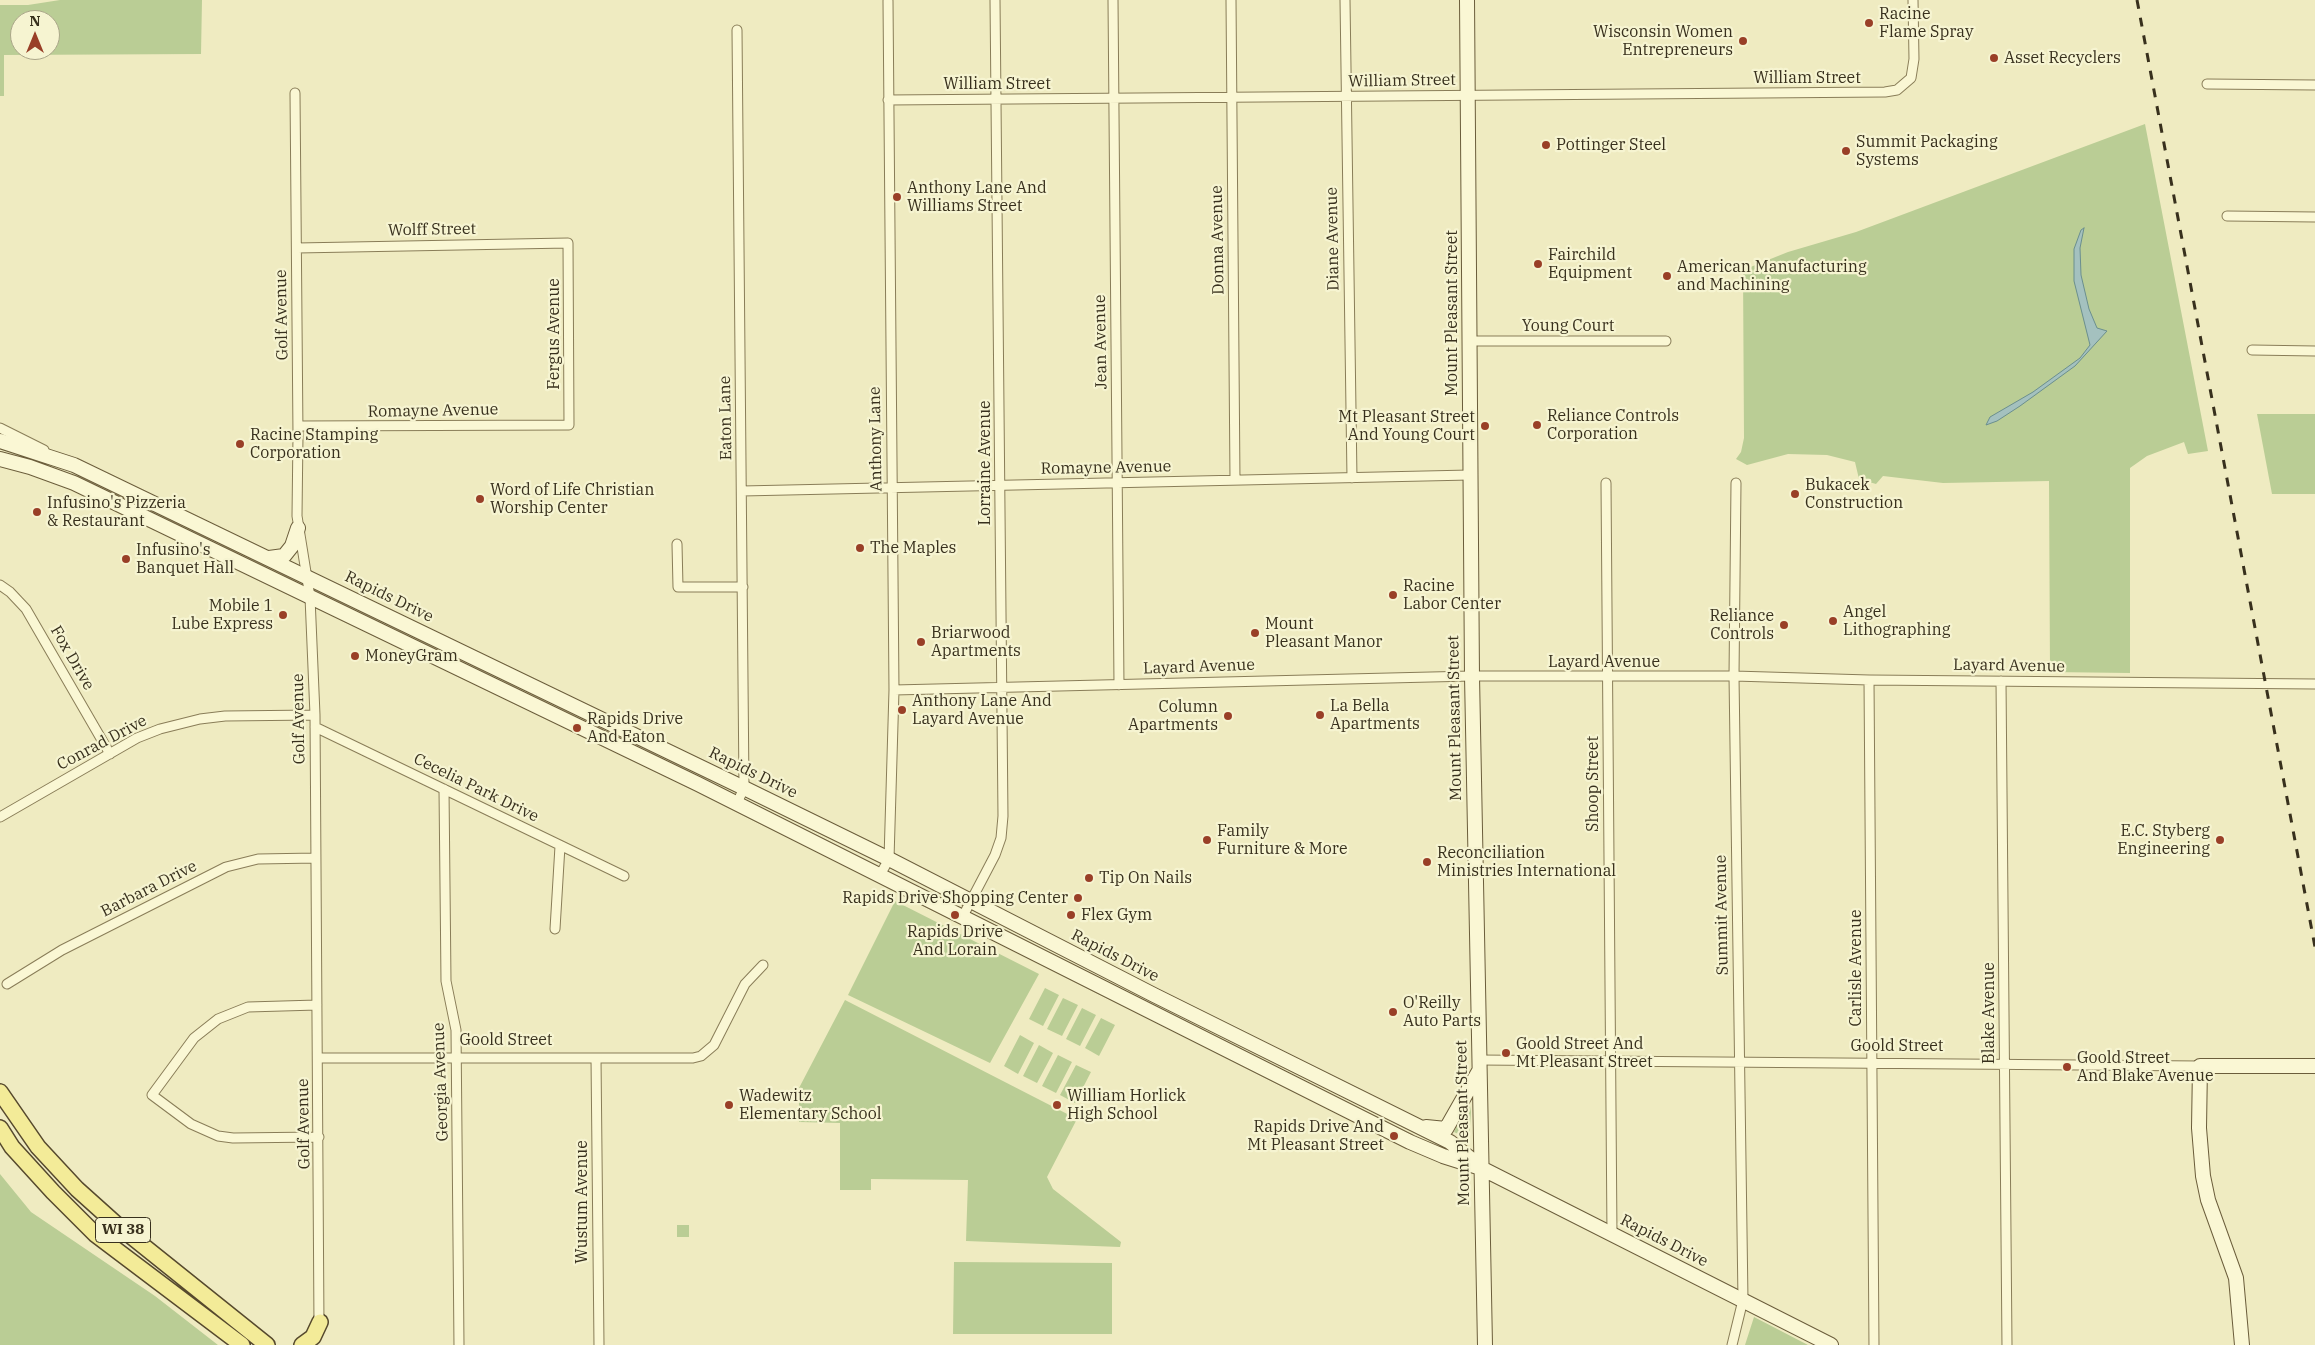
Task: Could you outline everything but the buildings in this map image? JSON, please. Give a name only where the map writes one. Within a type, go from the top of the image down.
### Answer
[{"type":"main road","name":"WI 38","points":[[0,1092],[38,1147],[77,1189],[116,1224],[267,1345]]},
{"type":"main road","name":"WI 38","points":[[0,1128],[12,1147],[47,1186],[95,1234],[242,1345]]},
{"type":"main road","points":[[302,1345],[313,1337],[320,1322]]},
{"type":"street","name":"Lorraine Avenue","points":[[963,916],[996,854],[1002,829],[995,0]]},
{"type":"street","name":"Jean Avenue","points":[[1113,0],[1119,685]]},
{"type":"street","name":"Donna Avenue","points":[[1231,0],[1235,480]]},
{"type":"street","name":"Diane Avenue","points":[[1344,0],[1352,478]]},
{"type":"street","name":"Mount Pleasant Street","points":[[1467,0],[1472,676],[1485,1345]]},
{"type":"street","name":"William Street","points":[[888,100],[1885,92],[1897,90],[1911,78],[1914,59],[1913,0]]},
{"type":"street","name":"Anthony Lane","points":[[880,875],[889,859],[894,690],[888,1]]},
{"type":"street","name":"Eaton Lane","points":[[737,30],[744,788],[737,804]]},
{"type":"street","points":[[2207,84],[2315,85]]},
{"type":"street","name":"Golf Avenue","points":[[295,93],[298,528],[310,597],[315,714],[320,1322],[314,1345]]},
{"type":"street","points":[[2227,216],[2315,217]]},
{"type":"street","name":"Wolff Street","points":[[296,248],[568,242]]},
{"type":"street","name":"Fergus Avenue","points":[[568,242],[569,425]]},
{"type":"street","name":"Young Court","points":[[1470,342],[1666,341]]},
{"type":"street","points":[[2252,350],[2315,351]]},
{"type":"street","name":"Romayne Avenue","points":[[298,426],[569,425]]},
{"type":"street","name":"Rapids Drive","points":[[0,428],[889,859],[1084,960],[1450,1142],[1481,1168]]},
{"type":"street","points":[[0,441],[74,465]]},
{"type":"street","name":"Rapids Drive","points":[[0,459],[66,480],[108,499],[616,744],[963,916],[1410,1142],[1443,1156],[1481,1168],[1831,1345]]},
{"type":"street","name":"Romayne Avenue","points":[[742,492],[1470,475]]},
{"type":"street","name":"Shoop Street","points":[[1606,483],[1612,1234]]},
{"type":"street","name":"Summit Avenue","points":[[1732,1345],[1743,1300],[1734,676],[1736,483]]},
{"type":"street","points":[[108,499],[114,484]]},
{"type":"street","points":[[190,538],[196,523]]},
{"type":"street","points":[[269,558],[284,556],[292,546],[298,528]]},
{"type":"street","points":[[677,544],[678,587],[743,587]]},
{"type":"street","name":"Fox Drive","points":[[0,585],[10,592],[26,609],[110,754]]},
{"type":"street","points":[[373,627],[380,612]]},
{"type":"street","points":[[404,642],[412,627]]},
{"type":"street","points":[[461,670],[468,655]]},
{"type":"street","name":"Layard Avenue","points":[[894,690],[1472,676],[1607,678],[1734,676],[1869,680],[2315,684]]},
{"type":"street","name":"Carlisle Avenue","points":[[1869,680],[1874,1345]]},
{"type":"street","name":"Blake Avenue","points":[[2001,681],[2007,1345]]},
{"type":"street","points":[[535,706],[542,690]]},
{"type":"street","name":"Conrad Drive","points":[[0,817],[110,754],[160,729],[200,718],[315,714]]},
{"type":"street","name":"Cecelia Park Drive","points":[[315,727],[624,876]]},
{"type":"street","points":[[616,744],[622,730]]},
{"type":"street","name":"Georgia Avenue","points":[[444,789],[446,981],[456,1030],[457,1058],[460,1345]]},
{"type":"street","points":[[555,928],[560,846]]},
{"type":"street","name":"Barbara Drive","points":[[7,984],[62,950],[226,867],[258,859],[316,858]]},
{"type":"street","name":"Goold Street","points":[[318,1058],[694,1058],[701,1056],[714,1045],[745,984],[764,965]]},
{"type":"street","points":[[317,1005],[265,1005],[233,1011],[205,1028],[178,1059],[152,1095],[195,1126],[218,1136],[233,1138],[319,1137]]},
{"type":"street","name":"Wustum Avenue","points":[[596,1058],[599,1345]]},
{"type":"street","name":"Goold Street","points":[[1479,1065],[1611,1061],[2315,1066]]},
{"type":"street","points":[[1418,1126],[1446,1129],[1479,1065]]},
{"type":"street","points":[[2200,1066],[2199,1128],[2203,1176],[2213,1215],[2236,1278],[2242,1345]]},
{"type":"green space","points":[[60,0],[202,0],[201,54],[60,55],[60,10],[10,10],[10,55],[4,55],[4,96],[0,96],[0,5],[28,5]]},
{"type":"green space","points":[[2145,124],[2208,451],[2188,454],[2184,442],[2147,456],[2130,468],[2130,673],[2050,672],[2049,481],[1943,483],[1883,476],[1876,484],[1859,479],[1855,462],[1827,455],[1788,454],[1747,465],[1736,459],[1741,452],[1744,438],[1743,270],[1788,252],[1856,232]]},
{"type":"green space","points":[[2257,414],[2315,414],[2315,494],[2272,494]]},
{"type":"green space","points":[[895,901],[1039,974],[990,1063],[848,995]]},
{"type":"green space","points":[[1045,988],[1059,995],[1043,1026],[1029,1019]]},
{"type":"green space","points":[[1063,998],[1078,1005],[1062,1036],[1047,1029]]},
{"type":"green space","points":[[845,1000],[1077,1119],[1047,1177],[1053,1189],[1121,1242],[1120,1247],[966,1241],[968,1180],[871,1179],[871,1190],[840,1190],[840,1123],[799,1122],[799,1088]]},
{"type":"green space","points":[[1082,1008],[1096,1015],[1080,1046],[1066,1039]]},
{"type":"green space","points":[[1101,1018],[1115,1025],[1099,1056],[1085,1048]]},
{"type":"green space","points":[[1020,1035],[1034,1043],[1018,1074],[1004,1066]]},
{"type":"green space","points":[[1039,1045],[1053,1053],[1037,1083],[1023,1076]]},
{"type":"green space","points":[[1058,1055],[1072,1062],[1056,1093],[1042,1086]]},
{"type":"green space","points":[[1076,1065],[1091,1072],[1075,1103],[1060,1095]]},
{"type":"green space","points":[[1467,1105],[1470,1106],[1471,1112],[1469,1139],[1454,1132]]},
{"type":"green space","points":[[0,1174],[31,1212],[155,1296],[218,1345],[0,1345]]},
{"type":"green space","points":[[677,1225],[689,1225],[689,1237],[677,1237]]},
{"type":"green space","points":[[954,1262],[1112,1263],[1112,1334],[953,1334]]},
{"type":"green space","points":[[1754,1317],[1808,1345],[1745,1345]]},
{"type":"water","points":[[2084,228],[2080,248],[2081,275],[2089,309],[2097,328],[2107,331],[2075,366],[2020,406],[1997,421],[1986,425],[1990,417],[2033,392],[2080,358],[2090,345],[2074,281],[2074,249],[2081,230]]},
{"type":"railway","points":[[2137,0],[2315,947]]},
{"type":"place","name":"Racine Flame Spray","points":[[1869,23]]},
{"type":"place","name":"Wisconsin Women Entrepreneurs","points":[[1743,41]]},
{"type":"place","name":"Asset Recyclers","points":[[1994,58]]},
{"type":"place","name":"Pottinger Steel","points":[[1546,145]]},
{"type":"place","name":"Summit Packaging Systems","points":[[1846,151]]},
{"type":"place","name":"Anthony Lane And Williams Street","points":[[897,197]]},
{"type":"place","name":"Fairchild Equipment","points":[[1538,264]]},
{"type":"place","name":"American Manufacturing and Machining","points":[[1667,276]]},
{"type":"place","name":"Reliance Controls Corporation","points":[[1537,425]]},
{"type":"place","name":"Mt Pleasant Street And Young Court","points":[[1485,426]]},
{"type":"place","name":"Racine Stamping Corporation","points":[[240,444]]},
{"type":"place","name":"Bukacek Construction","points":[[1795,494]]},
{"type":"place","name":"Word of Life Christian Worship Center","points":[[480,499]]},
{"type":"place","name":"Infusino's Pizzeria & Restaurant","points":[[37,512]]},
{"type":"place","name":"The Maples","points":[[860,548]]},
{"type":"place","name":"Infusino's Banquet Hall","points":[[126,559]]},
{"type":"place","name":"Racine Labor Center","points":[[1393,595]]},
{"type":"place","name":"Mobile 1 Lube Express","points":[[283,615]]},
{"type":"place","name":"Angel Lithographing","points":[[1833,621]]},
{"type":"place","name":"Reliance Controls","points":[[1784,625]]},
{"type":"place","name":"Mount Pleasant Manor","points":[[1255,633]]},
{"type":"place","name":"Briarwood Apartments","points":[[921,642]]},
{"type":"place","name":"MoneyGram","points":[[355,656]]},
{"type":"place","name":"Anthony Lane And Layard Avenue","points":[[902,710]]},
{"type":"place","name":"La Bella Apartments","points":[[1320,715]]},
{"type":"place","name":"Column Apartments","points":[[1228,716]]},
{"type":"place","name":"Rapids Drive And Eaton","points":[[577,728]]},
{"type":"place","name":"Family Furniture & More","points":[[1207,840]]},
{"type":"place","name":"E.C. Styberg Engineering","points":[[2220,840]]},
{"type":"place","name":"Reconciliation Ministries International","points":[[1427,862]]},
{"type":"place","name":"Tip On Nails","points":[[1089,878]]},
{"type":"place","name":"Rapids Drive Shopping Center","points":[[1078,898]]},
{"type":"place","name":"Rapids Drive And Lorain","points":[[955,915]]},
{"type":"place","name":"Flex Gym","points":[[1071,915]]},
{"type":"place","name":"O'Reilly Auto Parts","points":[[1393,1012]]},
{"type":"place","name":"Goold Street And Mt Pleasant Street","points":[[1506,1053]]},
{"type":"place","name":"Goold Street And Blake Avenue","points":[[2067,1067]]},
{"type":"place","name":"Wadewitz Elementary School","points":[[729,1105]]},
{"type":"place","name":"William Horlick High School","points":[[1057,1105]]},
{"type":"place","name":"Rapids Drive And Mt Pleasant Street","points":[[1394,1136]]}]
